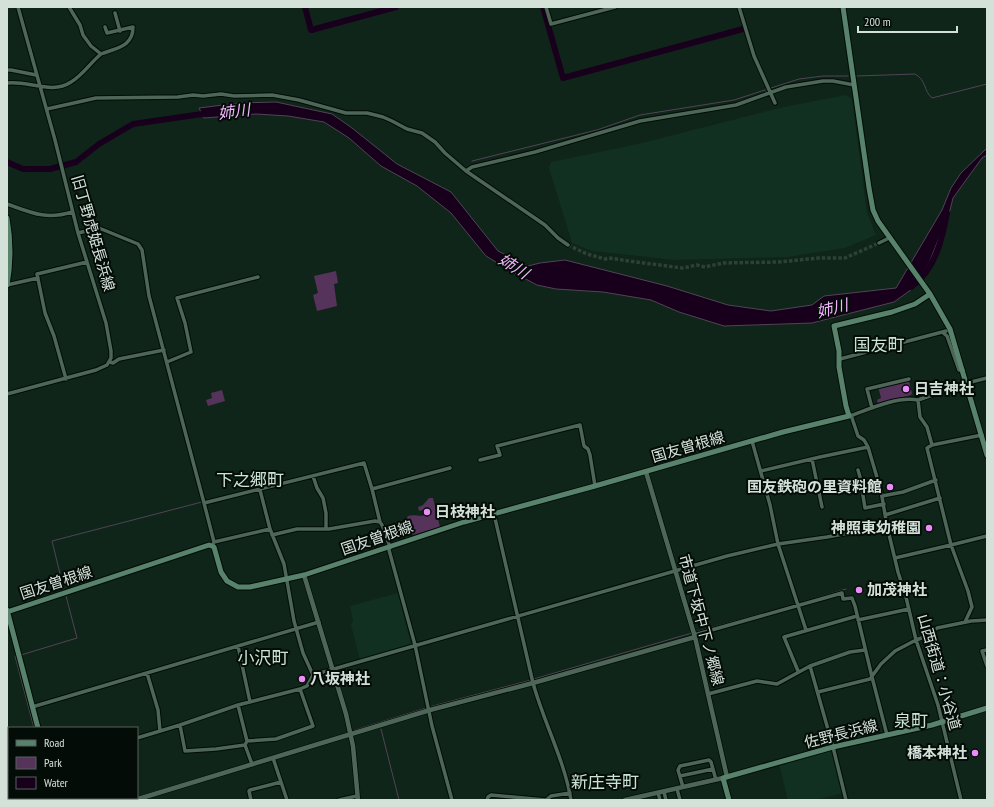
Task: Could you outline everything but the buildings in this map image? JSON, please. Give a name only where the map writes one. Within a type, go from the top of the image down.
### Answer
[{"type":"main road","points":[[843,7],[871,201],[878,221],[928,291],[950,328],[987,455]]},
{"type":"main road","points":[[7,218],[11,251],[10,270],[7,285]]},
{"type":"main road","points":[[850,416],[846,406],[834,326],[892,312],[915,304],[928,291]]},
{"type":"main road","name":"国友曽根線","points":[[7,611],[213,544],[221,572],[228,581],[238,587],[250,587],[287,579],[304,575],[458,524],[752,441],[850,416]]},
{"type":"main road","points":[[7,611],[38,727]]},
{"type":"main road","name":"佐野長浜線","points":[[725,778],[833,747],[942,722],[987,708]]},
{"type":"main road","points":[[725,778],[729,800]]},
{"type":"street","name":"旧丁野虎姫長浜線","points":[[18,7],[36,75],[47,109],[72,212],[92,283],[98,296],[106,323],[111,352],[110,362]]},
{"type":"street","points":[[69,7],[80,25],[83,35],[91,46],[101,54]]},
{"type":"street","points":[[546,7],[551,24],[615,7]]},
{"type":"street","points":[[739,7],[754,56],[774,103]]},
{"type":"street","points":[[115,13],[120,31]]},
{"type":"street","points":[[7,83],[55,87],[71,82],[87,69],[101,54],[128,43],[131,38],[133,27],[107,33],[105,27]]},
{"type":"street","points":[[7,70],[36,75]]},
{"type":"street","points":[[466,170],[535,152],[640,121],[736,105],[786,88],[823,81],[833,81],[854,85]]},
{"type":"street","points":[[47,109],[96,98],[178,97],[221,94],[234,96],[272,95],[299,100],[346,113],[367,113],[392,120],[407,129],[422,133],[435,142],[445,153],[466,170],[545,226],[568,245]]},
{"type":"street","points":[[7,204],[48,216],[60,216],[72,212]]},
{"type":"street","points":[[78,233],[99,228],[138,244],[142,250],[149,296],[168,362],[213,544],[270,529]]},
{"type":"street","points":[[880,243],[890,239]]},
{"type":"street","points":[[66,379],[54,336],[44,313],[37,274],[87,262]]},
{"type":"street","points":[[168,362],[191,352],[185,323],[177,298],[258,277]]},
{"type":"street","points":[[7,285],[38,278]]},
{"type":"street","points":[[840,359],[946,330]]},
{"type":"street","points":[[942,332],[947,336],[959,370],[963,370]]},
{"type":"street","points":[[7,394],[96,370],[119,359],[164,350]]},
{"type":"street","points":[[850,416],[885,404],[911,398],[918,400],[966,383],[987,378]]},
{"type":"street","points":[[872,408],[866,389],[909,379]]},
{"type":"street","points":[[918,400],[920,417],[927,427],[932,445]]},
{"type":"street","name":"山西街道：小谷道","points":[[850,416],[858,436],[864,440],[868,448],[882,496],[887,526],[916,640],[942,722],[961,800]]},
{"type":"street","points":[[480,460],[500,455],[498,446],[580,425],[584,446],[588,449],[590,455],[595,486]]},
{"type":"street","points":[[965,622],[972,607],[952,545],[927,448],[932,445],[982,436]]},
{"type":"street","points":[[752,441],[770,505],[778,544],[806,630]]},
{"type":"street","points":[[761,472],[812,459],[868,448]]},
{"type":"street","points":[[812,459],[822,507]]},
{"type":"street","points":[[204,503],[364,463],[380,522],[390,547],[389,550],[415,645],[430,710],[432,726],[452,800]]},
{"type":"street","points":[[372,489],[450,468]]},
{"type":"street","points":[[858,470],[865,508],[884,504]]},
{"type":"street","name":"市道下坂中下ノ郷線","points":[[646,472],[694,634],[725,778]]},
{"type":"street","points":[[313,476],[317,488],[323,498],[326,513],[326,529]]},
{"type":"street","points":[[882,496],[903,492],[936,480]]},
{"type":"street","points":[[260,490],[270,529],[284,564],[294,621],[303,653],[313,675]]},
{"type":"street","points":[[885,515],[940,498]]},
{"type":"street","points":[[494,514],[533,681],[538,699],[561,760],[571,800]]},
{"type":"street","points":[[272,535],[297,529],[326,529],[375,521],[380,522]]},
{"type":"street","points":[[138,738],[238,705],[300,689],[307,686],[313,675],[518,615],[778,544],[887,526]]},
{"type":"street","points":[[895,558],[987,536]]},
{"type":"street","points":[[304,575],[351,734],[358,798],[339,800]]},
{"type":"street","points":[[136,800],[430,710],[842,593],[843,599],[852,598],[887,735]]},
{"type":"street","points":[[798,671],[784,637],[806,630],[909,608]]},
{"type":"street","points":[[818,692],[872,678],[881,664],[895,651],[927,636],[937,628],[965,622],[987,620]]},
{"type":"street","points":[[32,707],[319,622]]},
{"type":"street","points":[[238,646],[250,702]]},
{"type":"street","points":[[708,694],[757,681],[777,684],[798,671],[810,666],[850,652],[865,650]]},
{"type":"street","points":[[987,650],[982,651],[987,666]]},
{"type":"street","points":[[810,666],[846,800]]},
{"type":"street","points":[[148,673],[158,710],[160,731]]},
{"type":"street","points":[[247,741],[276,739],[313,726],[300,689]]},
{"type":"street","points":[[238,705],[247,741],[245,745],[252,764]]},
{"type":"street","points":[[180,725],[185,751],[245,745]]},
{"type":"street","points":[[273,758],[287,800]]},
{"type":"street","points":[[683,787],[678,770],[680,766],[694,763],[709,760],[712,762],[716,780]]},
{"type":"street","points":[[680,776],[713,769]]},
{"type":"street","points":[[628,800],[725,778]]},
{"type":"street","points":[[252,800],[250,790],[281,782]]},
{"type":"street","points":[[677,789],[680,800]]},
{"type":"street","points":[[664,792],[666,800]]},
{"type":"street","points":[[487,800],[491,795],[545,800],[550,796],[570,793]]},
{"type":"street","points":[[658,793],[660,800]]},
{"type":"shaded area","points":[[846,95],[852,99],[867,213],[876,235],[845,248],[787,257],[675,260],[592,251],[572,243],[549,168],[551,162],[638,144],[784,107]]},
{"type":"shaded area","points":[[398,593],[411,644],[360,660],[351,625],[353,620],[350,606]]},
{"type":"shaded area","points":[[832,749],[843,793],[815,800],[788,800],[779,764]]},
{"type":"green space","points":[[336,271],[338,283],[334,284],[337,306],[317,311],[313,295],[318,293],[314,276]]},
{"type":"green space","points":[[908,378],[912,393],[911,395],[878,404],[877,400],[881,398],[878,386]]},
{"type":"green space","points":[[222,390],[225,401],[208,406],[206,400],[212,398],[211,393]]},
{"type":"green space","points":[[429,498],[433,498],[440,527],[413,535],[407,524],[408,516],[422,516],[427,514],[429,511],[426,509],[419,511],[418,507],[423,505]]},
{"type":"water","points":[[276,102],[332,114],[397,164],[451,192],[498,251],[528,266],[565,260],[667,286],[728,305],[771,311],[812,305],[824,296],[896,288],[942,210],[951,188],[961,173],[987,148],[987,155],[982,158],[953,198],[950,210],[929,263],[912,289],[894,302],[812,323],[724,326],[679,312],[651,300],[603,292],[556,289],[537,285],[486,256],[451,213],[417,186],[381,166],[349,138],[324,122],[288,116],[256,114],[204,118],[199,108],[239,103]]},
{"type":"waterway","points":[[305,7],[311,30],[313,30]]},
{"type":"waterway","points":[[315,29],[396,7]]},
{"type":"waterway","points":[[543,7],[563,78],[743,29]]},
{"type":"waterway","points":[[857,76],[915,74],[919,77],[932,98],[987,84]]},
{"type":"waterway","points":[[771,88],[799,79],[823,76],[848,76]]},
{"type":"waterway","points":[[472,161],[597,130],[640,115],[734,100],[768,89]]},
{"type":"waterway","name":"姉川","points":[[7,162],[23,169],[50,169],[76,162],[99,144],[133,124],[209,113]]},
{"type":"waterway","name":"姉川","points":[[911,287],[919,280],[932,263],[940,244],[947,213]]},
{"type":"waterway","points":[[339,467],[362,462]]},
{"type":"waterway","points":[[64,590],[52,541],[202,502]]},
{"type":"waterway","points":[[799,603],[846,589]]},
{"type":"waterway","points":[[21,655],[77,638],[66,596]]},
{"type":"waterway","points":[[695,632],[796,604]]},
{"type":"waterway","points":[[534,679],[692,633]]},
{"type":"waterway","points":[[15,656],[34,727]]},
{"type":"waterway","points":[[429,707],[531,680]]},
{"type":"waterway","points":[[355,730],[426,708]]},
{"type":"waterway","points":[[381,729],[399,800]]},
{"type":"waterway","points":[[259,760],[344,734]]},
{"type":"waterway","points":[[138,797],[249,763]]},
{"type":"tunnel","points":[[568,245],[587,254],[605,259],[609,258],[683,268],[697,265],[705,267],[723,263],[779,262],[819,258],[845,258],[879,243]]},
{"type":"place","name":"日吉神社","points":[[906,389]]},
{"type":"place","name":"国友鉄砲の里資料館","points":[[890,487]]},
{"type":"place","name":"日枝神社","points":[[427,512]]},
{"type":"place","name":"神照東幼稚園","points":[[929,528]]},
{"type":"place","name":"加茂神社","points":[[859,590]]},
{"type":"place","name":"八坂神社","points":[[302,679]]},
{"type":"place","name":"橋本神社","points":[[975,753]]},
{"type":"district","name":"国友町","points":[[879,345]]},
{"type":"district","name":"下之郷町","points":[[250,480]]},
{"type":"district","name":"小沢町","points":[[263,658]]},
{"type":"district","name":"泉町","points":[[911,721]]},
{"type":"district","name":"新庄寺町","points":[[605,782]]}]
